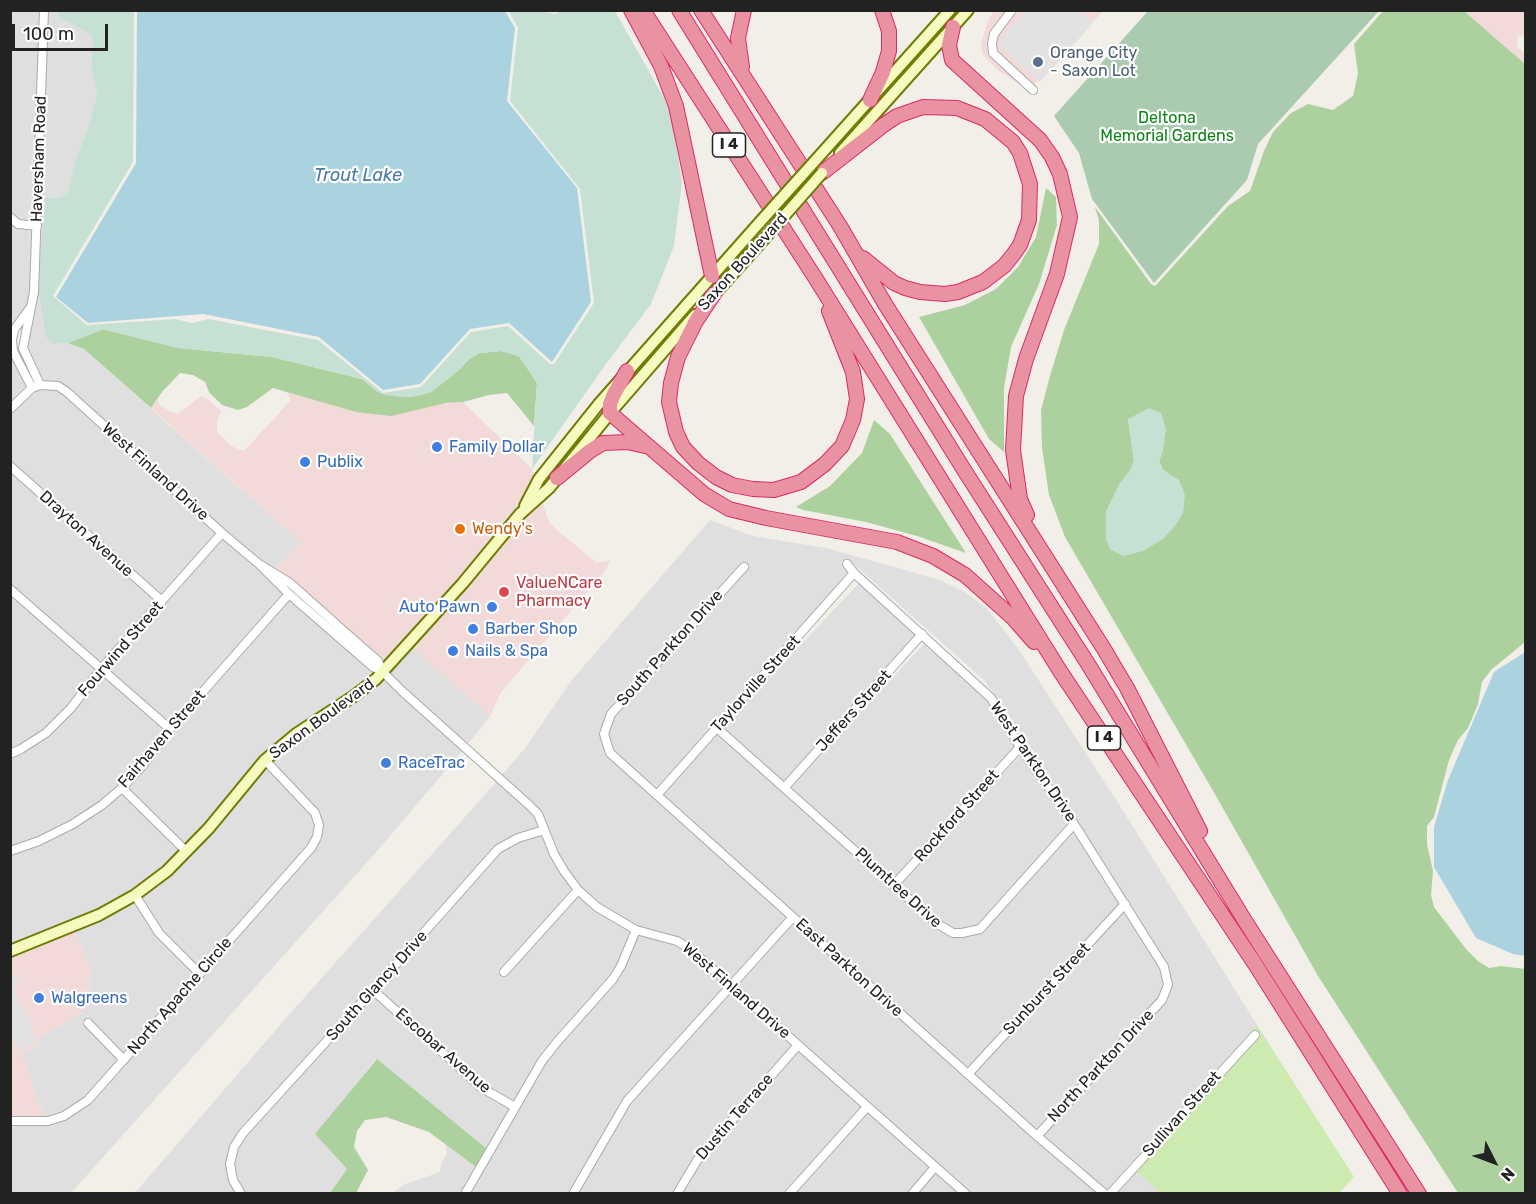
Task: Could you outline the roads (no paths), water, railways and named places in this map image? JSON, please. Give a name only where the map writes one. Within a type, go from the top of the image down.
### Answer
[{"type":"highway","points":[[631,10],[661,66],[676,106],[712,276]]},
{"type":"highway","name":"I 4","points":[[643,10],[816,279],[1060,671],[1255,964],[1400,1194]]},
{"type":"highway","name":"I 4","points":[[679,10],[966,473],[1088,664],[1245,921],[1419,1194]]},
{"type":"highway","points":[[701,10],[840,226],[885,304],[1127,688],[1245,921]]},
{"type":"highway","points":[[744,10],[739,29],[738,49],[748,82]]},
{"type":"highway","points":[[870,100],[883,72],[889,51],[888,31],[882,10]]},
{"type":"highway","points":[[953,27],[949,45],[952,60],[1040,140],[1060,174],[1070,217],[1057,274],[1026,359],[1016,396],[1013,450],[1020,499],[1041,550]]},
{"type":"highway","points":[[818,167],[897,116],[923,107],[940,106],[972,113],[995,126],[1013,142],[1028,173],[1031,208],[1020,244],[1004,266],[993,276],[958,292],[945,294],[920,292],[894,283],[863,258],[840,226]]},
{"type":"highway","points":[[714,294],[682,348],[671,383],[669,402],[676,432],[683,447],[716,477],[743,487],[774,490],[801,482],[825,464],[842,446],[853,420],[857,399],[853,372],[816,279]]},
{"type":"highway","points":[[627,371],[610,405],[610,413],[704,494],[729,509],[897,542],[933,556],[965,575],[1004,610],[1060,671]]},
{"type":"highway","points":[[557,478],[603,443],[627,442],[651,449]]},
{"type":"main road","name":"Saxon Boulevard","points":[[10,951],[99,915],[135,895],[167,871],[187,852],[265,760],[296,734],[354,696],[383,672],[463,583],[520,514],[549,488],[610,413],[764,239],[870,100],[950,10]]},
{"type":"main road","name":"Saxon Boulevard","points":[[520,514],[539,479],[627,371],[760,222],[818,167],[968,10]]},
{"type":"street","name":"Haversham Road","points":[[40,386],[23,348],[34,292],[44,10]]},
{"type":"street","points":[[1012,10],[994,34],[993,53],[1033,90]]},
{"type":"street","points":[[10,217],[18,224],[37,226]]},
{"type":"street","name":"Haversham Road","points":[[30,308],[14,330],[13,351],[40,386]]},
{"type":"street","points":[[10,409],[40,386]]},
{"type":"street","name":"West Finland Drive","points":[[40,386],[58,386],[67,392],[259,564],[289,594],[383,672],[529,804],[538,814],[554,854],[578,890],[597,907],[636,930],[677,941],[690,949],[966,1194]]},
{"type":"street","name":"Drayton Avenue","points":[[10,466],[162,601]]},
{"type":"street","name":"Fourwind Street","points":[[10,754],[45,733],[71,708],[101,669],[222,533]]},
{"type":"street","name":"West Finland Drive","points":[[259,564],[290,583],[378,661],[383,672]]},
{"type":"street","name":"West Parkton Drive","points":[[847,564],[854,573],[991,698],[1020,747],[1074,824],[1164,968],[1168,985],[1164,997]]},
{"type":"street","name":"South Parkton Drive","points":[[604,734],[611,714],[744,567]]},
{"type":"street","name":"Taylorville Street","points":[[657,795],[854,573]]},
{"type":"street","points":[[289,594],[290,583]]},
{"type":"street","points":[[10,588],[170,729]]},
{"type":"street","name":"Fairhaven Street","points":[[10,851],[39,841],[73,824],[102,805],[122,788],[170,729],[289,594]]},
{"type":"street","name":"Jeffers Street","points":[[785,787],[922,634]]},
{"type":"street","name":"Plumtree Drive","points":[[717,728],[944,930],[957,933],[980,929],[1074,824]]},
{"type":"street","name":"East Parkton Drive","points":[[604,734],[610,753],[1037,1136],[1105,1194]]},
{"type":"street","name":"Rockford Street","points":[[894,885],[1020,747]]},
{"type":"street","name":"North Apache Circle","points":[[10,1120],[36,1122],[64,1116],[88,1100],[311,848],[317,837],[319,825],[312,808],[265,760]]},
{"type":"street","points":[[122,788],[187,852]]},
{"type":"street","name":"South Glancy Drive","points":[[241,1194],[233,1180],[230,1164],[234,1147],[243,1133],[498,849],[518,838],[544,830]]},
{"type":"street","points":[[504,972],[578,890]]},
{"type":"street","points":[[135,895],[159,933],[200,974]]},
{"type":"street","name":"Sunburst Street","points":[[968,1074],[1125,904]]},
{"type":"street","points":[[573,1194],[627,1101],[793,917]]},
{"type":"street","points":[[465,1194],[542,1061],[613,979],[636,930]]},
{"type":"street","name":"Escobar Avenue","points":[[373,990],[482,1088],[515,1107]]},
{"type":"street","name":"North Parkton Drive","points":[[1037,1136],[1164,997]]},
{"type":"street","points":[[88,1023],[124,1060]]},
{"type":"street","name":"Sullivan Street","points":[[1110,1194],[1255,1035]]},
{"type":"street","name":"Dustin Terrace","points":[[677,1194],[698,1159],[798,1045]]},
{"type":"street","points":[[789,1194],[867,1107]]},
{"type":"street","points":[[912,1194],[935,1167]]},
{"type":"water","name":"Trout Lake","points":[[137,11],[505,11],[515,28],[507,101],[577,188],[591,302],[552,362],[509,323],[470,329],[420,384],[383,390],[319,337],[203,314],[88,323],[56,297],[136,163]]},
{"type":"water","points":[[1525,652],[1525,956],[1513,954],[1476,938],[1434,867],[1434,827],[1448,780],[1494,672]]},
{"type":"place","name":"Orange City - Saxon Lot","points":[[1038,62]]},
{"type":"place","name":"Family Dollar","points":[[437,447]]},
{"type":"place","name":"Publix","points":[[305,462]]},
{"type":"place","name":"Wendy's","points":[[460,529]]},
{"type":"place","name":"ValueNCare Pharmacy","points":[[504,592]]},
{"type":"place","name":"Auto Pawn","points":[[492,607]]},
{"type":"place","name":"Barber Shop","points":[[473,629]]},
{"type":"place","name":"Nails & Spa","points":[[453,651]]},
{"type":"place","name":"RaceTrac","points":[[386,763]]},
{"type":"place","name":"Walgreens","points":[[39,998]]},
{"type":"park label","name":"Deltona Memorial Gardens","points":[[1167,127]]}]
